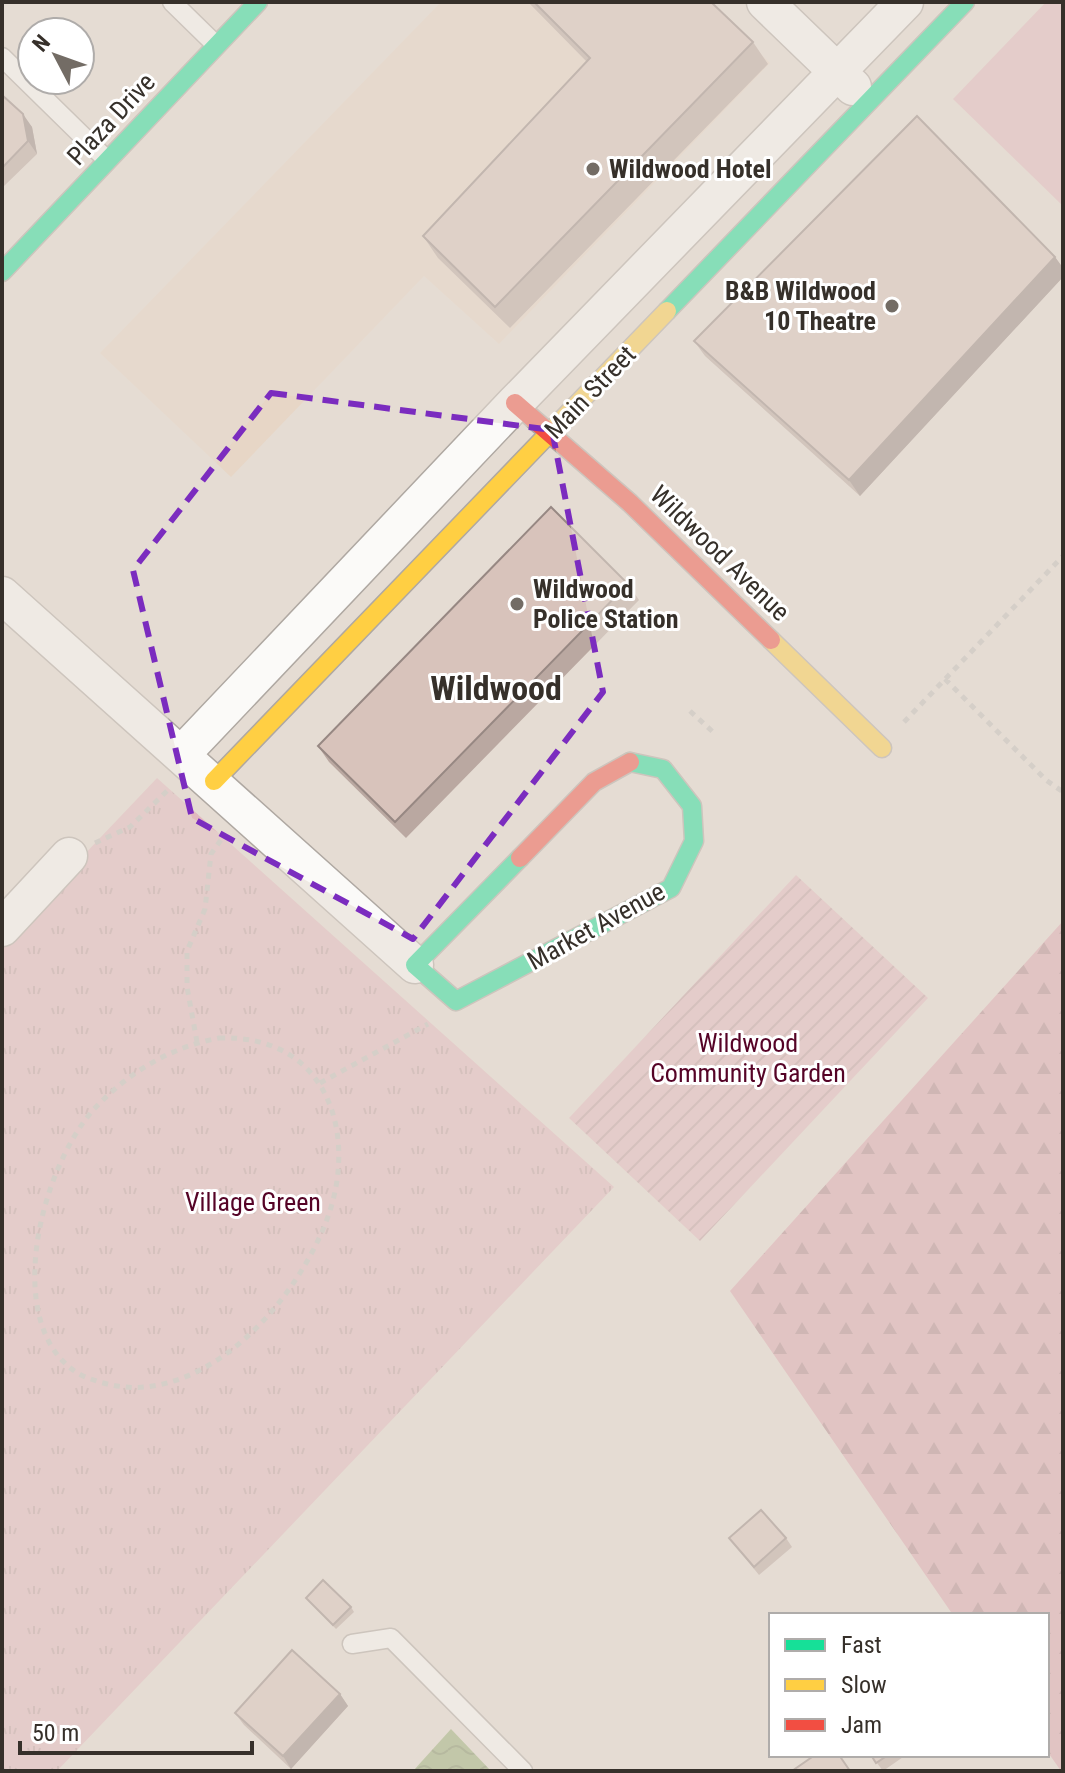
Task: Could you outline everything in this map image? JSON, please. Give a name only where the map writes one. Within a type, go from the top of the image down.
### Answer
[{"type":"street","name":"Plaza Drive","points":[[2,272],[258,2]]},
{"type":"street","points":[[765,2],[869,102]]},
{"type":"street","name":"Main Street","points":[[197,767],[515,403],[905,2]]},
{"type":"street","name":"Main Street","points":[[197,767],[551,432],[965,2]]},
{"type":"street","name":"Wildwood Avenue","points":[[515,403],[630,503],[882,748]]},
{"type":"street","points":[[2,595],[197,767],[442,992],[456,1001]]},
{"type":"street","name":"Market Avenue","points":[[415,965],[594,782],[630,762],[663,769],[692,806],[694,841],[671,888],[456,1001]]},
{"type":"street","points":[[2,928],[69,856]]},
{"type":"lane","points":[[172,2],[216,45]]},
{"type":"lane","points":[[2,57],[107,160]]},
{"type":"lane","points":[[352,1644],[391,1638],[523,1771]]},
{"type":"path","points":[[898,727],[1063,556]]},
{"type":"path","points":[[945,679],[1046,780],[1063,792]]},
{"type":"path","points":[[690,711],[713,732]]},
{"type":"path","points":[[69,856],[130,827],[197,767]]},
{"type":"path","points":[[197,1042],[187,987],[187,951],[205,909],[211,854],[227,832]]},
{"type":"path","points":[[320,1083],[422,1029],[456,1001]]},
{"type":"path","points":[[34,1329],[45,1348],[71,1371],[129,1388],[148,1387],[183,1377],[241,1340],[287,1290],[326,1222],[338,1156],[335,1123],[320,1083],[304,1063],[267,1042],[236,1037],[197,1042],[150,1063],[95,1108],[61,1155],[37,1204]]},
{"type":"highlighted area","points":[[271,393],[552,430],[603,692],[413,939],[192,818],[133,570]]},
{"type":"shaded area","points":[[441,2],[708,2],[770,63],[499,344],[424,276],[231,477],[100,353]]},
{"type":"green space","points":[[1046,2],[1063,2],[1063,206],[953,99]]},
{"type":"green space","name":"Village Green","points":[[157,778],[614,1187],[57,1771],[2,1771],[2,941]]},
{"type":"green space","name":"Wildwood Community Garden","points":[[796,875],[928,998],[700,1241],[569,1118]]},
{"type":"green space","points":[[1063,921],[1063,1771],[1049,1754],[1049,1613],[952,1613],[730,1291]]},
{"type":"water","points":[[451,1729],[491,1771],[413,1771]]},
{"type":"building","name":"Wildwood Hotel","points":[[534,2],[711,2],[753,42],[495,307],[423,236],[590,58]]},
{"type":"building","points":[[2,95],[23,114],[28,141],[2,168]]},
{"type":"building","points":[[917,116],[1055,257],[849,480],[694,341]]},
{"type":"building","points":[[551,507],[628,584],[395,822],[318,746]]},
{"type":"building","points":[[761,1510],[786,1538],[754,1567],[729,1538]]},
{"type":"building","points":[[323,1580],[351,1607],[333,1625],[306,1598]]},
{"type":"building","points":[[292,1650],[340,1694],[283,1756],[235,1713]]},
{"type":"building","points":[[812,1757],[840,1757],[850,1771],[792,1771]]},
{"type":"traffic: fast","points":[[2,272],[258,2]]},
{"type":"traffic: fast","points":[[667,311],[965,2]]},
{"type":"traffic: fast","points":[[520,858],[415,965],[456,1001],[671,888],[694,841],[692,806],[663,769],[630,762]]},
{"type":"traffic: slow","points":[[214,781],[667,311]]},
{"type":"traffic: slow","points":[[771,640],[882,748]]},
{"type":"traffic: jam","points":[[515,403],[630,503],[771,640]]},
{"type":"traffic: jam","points":[[520,858],[594,782],[630,762]]},
{"type":"place","name":"Wildwood Hotel","points":[[593,169]]},
{"type":"place","name":"B&B Wildwood 10 Theatre","points":[[892,306]]},
{"type":"place","name":"Wildwood Police Station","points":[[517,604]]},
{"type":"district","name":"Wildwood","points":[[496,688]]}]
